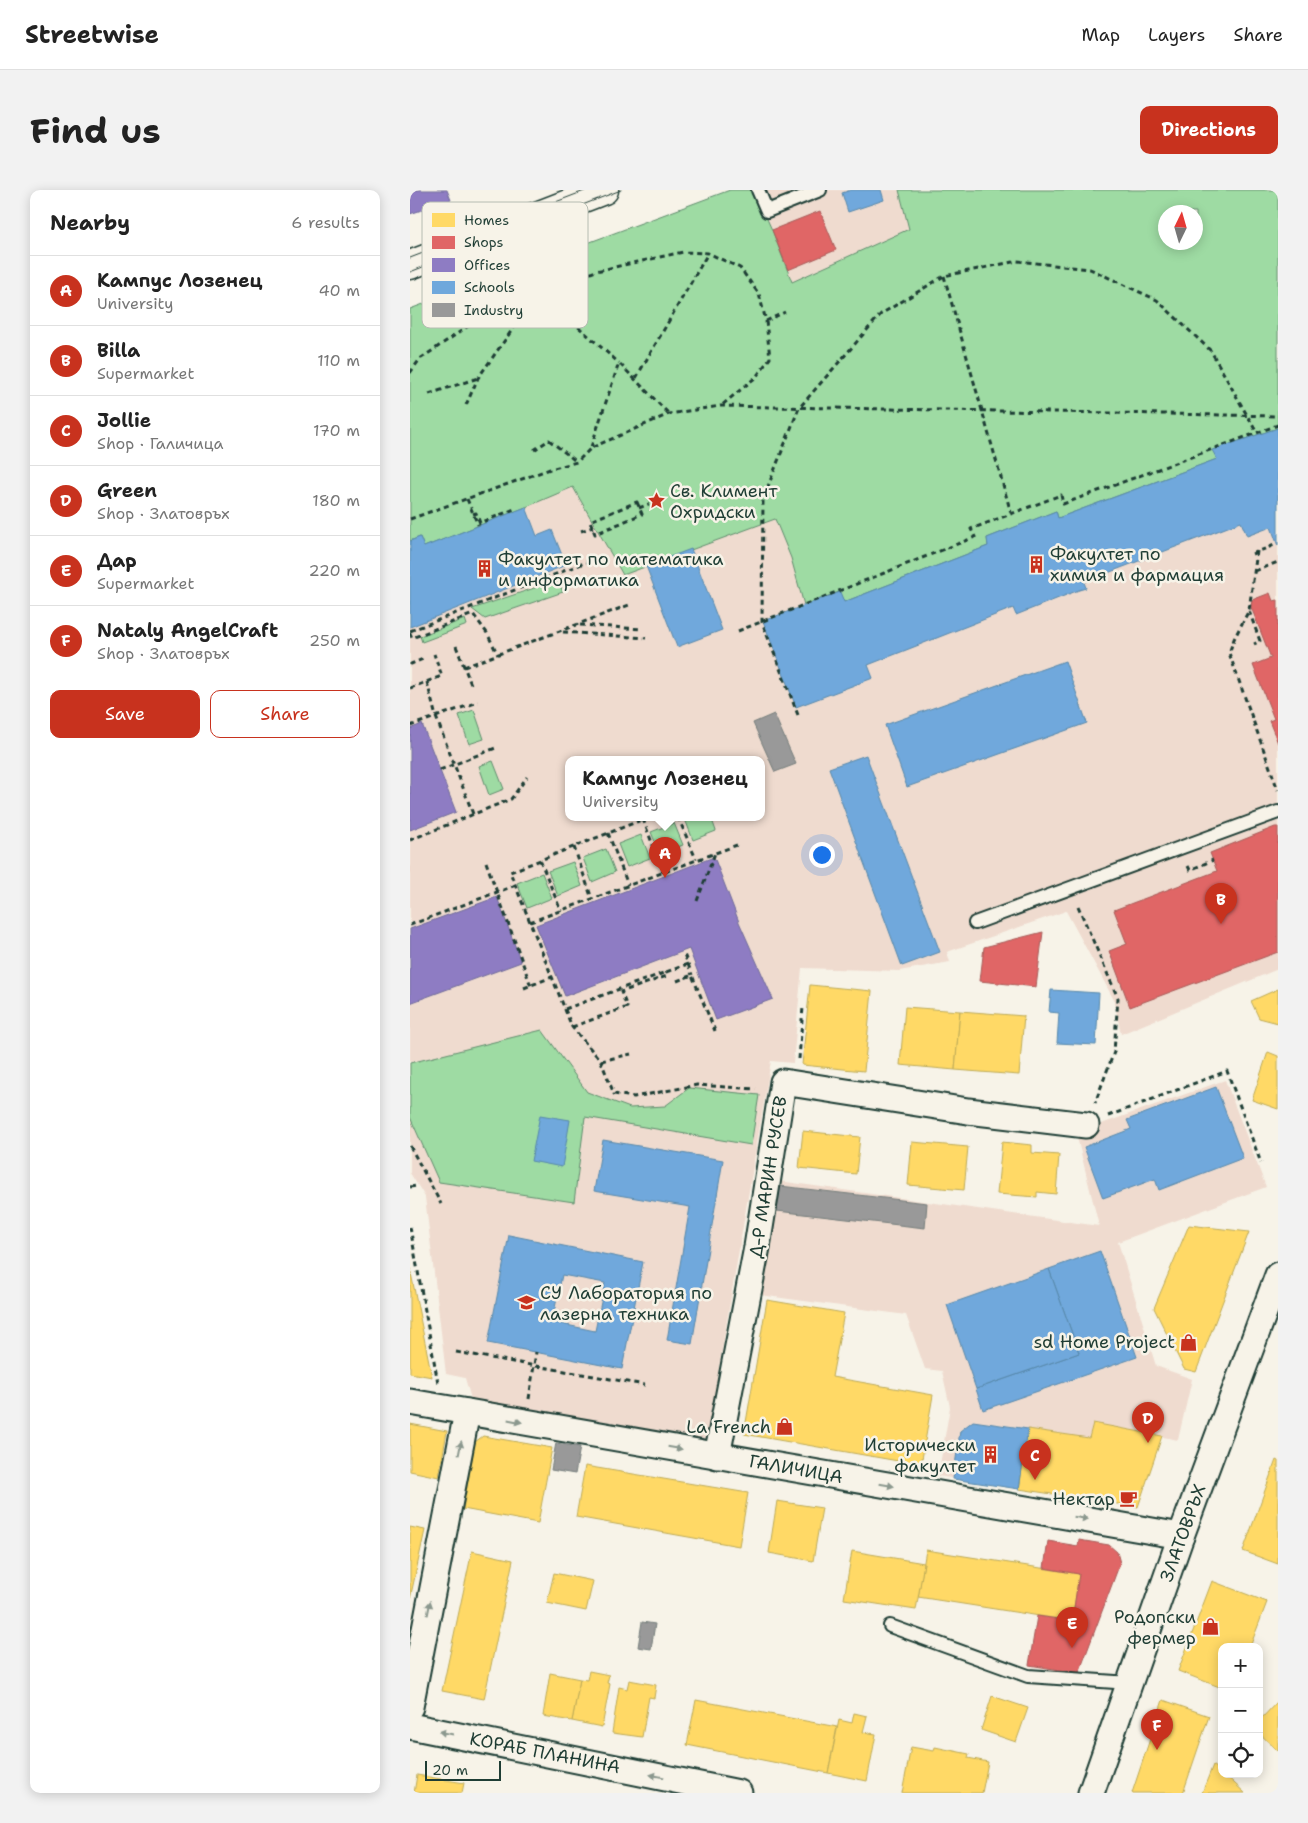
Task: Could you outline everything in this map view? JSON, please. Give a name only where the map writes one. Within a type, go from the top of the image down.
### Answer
[{"type":"street","points":[[573,202],[604,190]]},
{"type":"street","points":[[410,265],[422,260]]},
{"type":"street","name":"Д-Р МАРИН РУСЕВ","points":[[717,1456],[757,1247],[783,1082],[968,1111],[1086,1125]]},
{"type":"street","name":"ЗЛАТОВРЪХ","points":[[1091,1793],[1181,1536],[1278,1275]]},
{"type":"street","name":"ГАЛИЧИЦА","points":[[410,1402],[1181,1536]]},
{"type":"street","points":[[410,1707],[455,1410]]},
{"type":"street","name":"КОРАБ ПЛАНИНА","points":[[410,1726],[712,1790],[739,1793]]},
{"type":"lane","points":[[758,190],[767,211],[820,190]]},
{"type":"lane","points":[[975,923],[1278,812]]},
{"type":"lane","points":[[890,1626],[1028,1676],[1130,1683]]},
{"type":"path","points":[[588,275],[606,269],[683,252],[708,253],[740,268],[759,294],[766,321],[770,358],[756,377],[720,406]]},
{"type":"path","points":[[636,378],[708,253]]},
{"type":"path","points":[[798,715],[762,622],[763,499],[799,408],[881,314],[944,276],[1017,261],[1090,269],[1157,300],[1211,351],[1257,433]]},
{"type":"path","points":[[944,276],[1011,513]]},
{"type":"path","points":[[766,321],[785,312]]},
{"type":"path","points":[[410,373],[420,359],[465,328]]},
{"type":"path","points":[[466,405],[478,378],[513,328]]},
{"type":"path","points":[[580,328],[636,378],[669,414]]},
{"type":"path","points":[[591,448],[619,363]]},
{"type":"path","points":[[429,394],[478,378]]},
{"type":"path","points":[[410,519],[550,469],[577,462],[591,448],[669,414],[720,406],[1278,416]]},
{"type":"path","points":[[738,630],[975,537],[971,529],[1011,513],[1061,495],[1063,504],[1278,426]]},
{"type":"path","points":[[534,450],[549,440],[577,462]]},
{"type":"path","points":[[467,499],[478,526]]},
{"type":"path","points":[[637,502],[639,508],[642,514],[595,534],[590,521],[637,502]]},
{"type":"path","points":[[639,508],[649,504]]},
{"type":"path","points":[[473,514],[476,513],[480,523],[517,508]]},
{"type":"path","points":[[581,531],[592,527]]},
{"type":"path","points":[[1252,554],[1277,544]]},
{"type":"path","points":[[1257,551],[1249,610],[1229,653],[1278,790]]},
{"type":"path","points":[[498,655],[487,633],[473,614],[412,638],[410,632],[597,558]]},
{"type":"path","points":[[1255,571],[1278,562]]},
{"type":"path","points":[[464,667],[628,605]]},
{"type":"path","points":[[1249,610],[1260,641],[1254,644]]},
{"type":"path","points":[[577,625],[642,629]]},
{"type":"path","points":[[560,632],[646,638]]},
{"type":"path","points":[[456,646],[472,686]]},
{"type":"path","points":[[410,688],[442,676],[434,654]]},
{"type":"path","points":[[410,663],[425,658]]},
{"type":"path","points":[[427,682],[436,716],[474,814]]},
{"type":"path","points":[[410,727],[478,702]]},
{"type":"path","points":[[440,770],[498,747]]},
{"type":"path","points":[[410,840],[511,799],[528,777]]},
{"type":"path","points":[[638,821],[510,872],[572,1027],[602,1061],[614,1094],[634,1097],[697,1085],[756,1089]]},
{"type":"path","points":[[644,821],[663,872]]},
{"type":"path","points":[[680,821],[696,859]]},
{"type":"path","points":[[608,833],[628,885]]},
{"type":"path","points":[[530,922],[737,845]]},
{"type":"path","points":[[574,846],[592,899]]},
{"type":"path","points":[[697,900],[716,852]]},
{"type":"path","points":[[540,860],[561,911]]},
{"type":"path","points":[[486,862],[531,986]]},
{"type":"path","points":[[410,926],[516,885]]},
{"type":"path","points":[[1070,888],[1118,998],[1114,1052],[1086,1125]]},
{"type":"path","points":[[683,952],[715,1032]]},
{"type":"path","points":[[565,1009],[688,964]]},
{"type":"path","points":[[572,1027],[626,1007],[621,992],[668,976],[666,972]]},
{"type":"path","points":[[677,981],[692,975]]},
{"type":"path","points":[[524,988],[552,977]]},
{"type":"path","points":[[797,1085],[803,1007]]},
{"type":"path","points":[[602,1061],[631,1054]]},
{"type":"path","points":[[1086,1125],[1227,1071],[1261,1163]]},
{"type":"path","points":[[410,1146],[441,1204]]},
{"type":"path","points":[[410,1187],[416,1186]]},
{"type":"path","points":[[410,1227],[455,1410]]},
{"type":"path","points":[[456,1352],[645,1385]]},
{"type":"path","points":[[529,1400],[536,1352]]},
{"type":"shaded area","points":[[730,190],[1278,190],[1278,969],[1121,1034],[1114,1000],[1066,911],[947,952],[950,962],[899,971],[802,968],[793,1063],[771,1061],[707,1439],[471,1399],[465,1378],[446,1374],[425,1197],[410,1173],[410,309],[422,305],[422,328],[588,328],[588,243]]},
{"type":"shaded area","points":[[1225,1080],[1266,1187],[1118,1242],[1156,1366],[1192,1379],[1178,1440],[1093,1423],[1089,1438],[1028,1429],[1019,1489],[938,1476],[950,1407],[942,1371],[925,1369],[906,1315],[760,1295],[779,1181],[1099,1226],[1076,1133]]},
{"type":"green space","points":[[730,190],[754,190],[792,282],[909,229],[899,190],[1278,190],[1278,428],[1213,450],[1217,459],[1058,518],[1056,511],[987,538],[988,546],[844,602],[839,592],[804,605],[791,558],[775,519],[623,575],[573,487],[424,547],[420,537],[410,541],[410,309],[422,305],[422,328],[588,328],[588,243]]},
{"type":"green space","points":[[558,580],[563,592],[485,619],[472,609]]},
{"type":"green space","points":[[465,619],[467,625],[422,642],[420,636]]},
{"type":"green space","points":[[474,710],[484,739],[469,744],[459,715]]},
{"type":"green space","points":[[493,761],[504,789],[489,795],[479,766]]},
{"type":"green space","points":[[686,821],[712,821],[716,831],[693,840]]},
{"type":"green space","points":[[674,823],[683,845],[660,854],[651,832]]},
{"type":"green space","points":[[641,835],[650,858],[627,867],[618,844]]},
{"type":"green space","points":[[606,849],[615,872],[592,882],[583,858]]},
{"type":"green space","points":[[573,862],[582,886],[558,896],[548,871]]},
{"type":"green space","points":[[542,873],[552,898],[527,908],[517,883]]},
{"type":"green space","points":[[542,1030],[587,1092],[630,1108],[665,1106],[689,1088],[759,1095],[751,1145],[585,1117],[574,1202],[439,1182],[410,1117],[410,1063]]},
{"type":"building: Homes","points":[[810,985],[872,991],[864,1071],[802,1065]]},
{"type":"building: Homes","points":[[1278,989],[1278,1023],[1259,1018],[1251,1001]]},
{"type":"building: Homes","points":[[905,1007],[960,1011],[955,1070],[900,1065]]},
{"type":"building: Homes","points":[[960,1011],[1024,1016],[1019,1075],[955,1070]]},
{"type":"building: Homes","points":[[1268,1052],[1278,1056],[1278,1109],[1252,1100]]},
{"type":"building: Homes","points":[[803,1131],[860,1137],[856,1174],[799,1168]]},
{"type":"building: Homes","points":[[912,1142],[968,1147],[964,1190],[908,1185]]},
{"type":"building: Homes","points":[[1002,1142],[1032,1145],[1032,1153],[1059,1155],[1056,1194],[1037,1192],[1037,1197],[997,1194]]},
{"type":"building: Homes","points":[[1189,1225],[1249,1232],[1196,1372],[1184,1369],[1154,1308]]},
{"type":"building: Homes","points":[[410,1268],[432,1377],[410,1373]]},
{"type":"building: Homes","points":[[767,1300],[844,1313],[832,1377],[933,1395],[921,1465],[744,1434]]},
{"type":"building: Homes","points":[[1093,1423],[1162,1436],[1138,1507],[1019,1489],[1028,1429],[1089,1438]]},
{"type":"building: Homes","points":[[410,1424],[447,1431],[439,1477],[410,1471]]},
{"type":"building: Homes","points":[[483,1436],[552,1448],[538,1523],[463,1509],[475,1442]]},
{"type":"building: Homes","points":[[1276,1460],[1278,1461],[1278,1564],[1243,1551]]},
{"type":"building: Homes","points":[[585,1466],[748,1493],[739,1546],[576,1517]]},
{"type":"building: Homes","points":[[777,1501],[822,1508],[813,1561],[769,1553]]},
{"type":"building: Homes","points":[[410,1527],[425,1530],[410,1599]]},
{"type":"building: Homes","points":[[926,1550],[1079,1574],[1072,1621],[918,1597]]},
{"type":"building: Homes","points":[[472,1551],[513,1560],[484,1699],[442,1691]]},
{"type":"building: Homes","points":[[852,1551],[924,1563],[916,1610],[844,1599]]},
{"type":"building: Homes","points":[[554,1573],[593,1581],[586,1611],[547,1603]]},
{"type":"building: Homes","points":[[1212,1581],[1267,1602],[1252,1643],[1218,1643],[1218,1686],[1178,1671]]},
{"type":"building: Homes","points":[[589,1671],[609,1675],[607,1683],[610,1684],[602,1727],[572,1721],[580,1679],[587,1680]]},
{"type":"building: Homes","points":[[550,1673],[580,1679],[572,1721],[543,1716]]},
{"type":"building: Homes","points":[[629,1680],[656,1685],[654,1698],[649,1697],[642,1737],[612,1733],[619,1687],[627,1689]]},
{"type":"building: Homes","points":[[992,1696],[1028,1708],[1016,1742],[981,1730]]},
{"type":"building: Homes","points":[[696,1700],[837,1727],[828,1773],[687,1745]]},
{"type":"building: Homes","points":[[1163,1700],[1209,1716],[1183,1793],[1132,1793]]},
{"type":"building: Homes","points":[[1278,1701],[1278,1751],[1263,1737],[1263,1717]]},
{"type":"building: Homes","points":[[854,1713],[867,1716],[863,1732],[876,1734],[867,1781],[828,1773],[839,1720],[852,1723]]},
{"type":"building: Homes","points":[[911,1747],[934,1751],[935,1747],[969,1754],[968,1758],[988,1762],[982,1793],[902,1793]]},
{"type":"building: Homes","points":[[1213,1765],[1218,1769],[1218,1778],[1228,1778],[1245,1793],[1202,1793]]},
{"type":"building: Homes","points":[[417,1775],[464,1783],[462,1793],[414,1793]]},
{"type":"building: Shops","points":[[820,211],[836,250],[788,270],[772,230]]},
{"type":"building: Shops","points":[[1270,593],[1273,601],[1278,600],[1278,743],[1269,721],[1274,719],[1253,665],[1271,658],[1251,607],[1252,600]]},
{"type":"building: Shops","points":[[1278,827],[1278,952],[1130,1007],[1109,951],[1127,944],[1114,910],[1217,871],[1210,853]]},
{"type":"building: Shops","points":[[1043,932],[1036,987],[980,981],[984,947]]},
{"type":"building: Shops","points":[[1079,1540],[1109,1545],[1117,1552],[1120,1563],[1079,1673],[1029,1665],[1037,1616],[1072,1621],[1079,1574],[1044,1568],[1048,1541],[1078,1546]]},
{"type":"building: Offices","points":[[410,190],[447,190],[451,200],[445,202],[422,202],[422,210],[410,214]]},
{"type":"building: Offices","points":[[422,724],[456,812],[410,830],[410,729]]},
{"type":"building: Offices","points":[[714,857],[739,922],[773,999],[716,1020],[689,949],[565,996],[536,925]]},
{"type":"building: Offices","points":[[497,897],[521,962],[410,1003],[410,929]]},
{"type":"building: Schools","points":[[851,190],[881,190],[884,200],[848,212],[842,193]]},
{"type":"building: Schools","name":"Факултет по химия и фармация","points":[[1278,428],[1278,546],[1271,527],[1247,536],[1241,522],[1084,582],[1086,588],[1016,615],[1013,608],[868,665],[873,678],[796,707],[763,621],[840,592],[844,602],[988,546],[987,538],[1056,511],[1058,518],[1217,459],[1212,450]]},
{"type":"building: Schools","name":"Факултет по математика и информатика","points":[[526,507],[537,536],[552,530],[566,565],[410,627],[410,541],[420,537],[424,547]]},
{"type":"building: Schools","points":[[691,549],[722,630],[677,647],[646,566]]},
{"type":"building: Schools","points":[[1065,661],[1087,723],[907,787],[885,725]]},
{"type":"building: Schools","points":[[866,755],[940,952],[902,966],[829,768]]},
{"type":"building: Schools","points":[[1051,990],[1099,993],[1096,1045],[1057,1043],[1059,1013],[1049,1012]]},
{"type":"building: Schools","points":[[1216,1087],[1243,1158],[1159,1190],[1155,1179],[1103,1198],[1084,1147],[1131,1129],[1127,1120]]},
{"type":"building: Schools","points":[[540,1115],[570,1120],[562,1167],[531,1161]]},
{"type":"building: Schools","points":[[603,1140],[723,1160],[692,1344],[667,1340],[690,1207],[594,1191]]},
{"type":"building: Schools","name":"СУ Лаборатория по лазерна техника","points":[[509,1235],[643,1262],[622,1369],[488,1343]],"holes":[[[562,1275],[605,1283],[595,1331],[552,1322]]]},
{"type":"building: Schools","points":[[1100,1251],[1137,1357],[983,1410],[976,1389],[1079,1353],[1049,1269]]},
{"type":"building: Schools","points":[[1049,1269],[1079,1353],[976,1389],[947,1305]]},
{"type":"building: Schools","name":"Исторически факултет","points":[[973,1421],[1028,1429],[1019,1489],[953,1479],[960,1431]]},
{"type":"building: Industry","points":[[774,714],[796,764],[775,772],[753,723]]},
{"type":"building: Industry","points":[[780,1186],[927,1203],[925,1228],[777,1211]]},
{"type":"building: Industry","points":[[556,1443],[580,1447],[575,1474],[551,1470]]},
{"type":"building: Industry","points":[[642,1622],[655,1624],[651,1649],[638,1647]]},
{"type":"tram line","points":[[556,202],[587,190]]},
{"type":"tram line","points":[[588,203],[621,190]]},
{"type":"tram line","points":[[410,258],[422,253]]},
{"type":"tram line","points":[[410,272],[422,267]]},
{"type":"place","name":"Св. Климент Охридски","points":[[656,501]]},
{"type":"place","name":"Факултет по химия и фармация","points":[[1036,564]]},
{"type":"place","name":"Факултет по математика и информатика","points":[[484,569]]},
{"type":"place","name":"Кампус Лозенец","points":[[665,878]]},
{"type":"place","name":"Billa","points":[[1221,924]]},
{"type":"place","name":"СУ Лаборатория по лазерна техника","points":[[526,1303]]},
{"type":"place","name":"sd Home Project","points":[[1189,1342]]},
{"type":"place","name":"La French","points":[[785,1427]]},
{"type":"place","name":"Green","points":[[1148,1443]]},
{"type":"place","name":"Исторически факултет","points":[[990,1455]]},
{"type":"place","name":"Jollie","points":[[1035,1480]]},
{"type":"place","name":"Нектар","points":[[1129,1499]]},
{"type":"place","name":"Родопски фермер","points":[[1210,1627]]},
{"type":"place","name":"Дар","points":[[1072,1648]]},
{"type":"place","name":"Nataly AngelCraft","points":[[1157,1750]]}]
